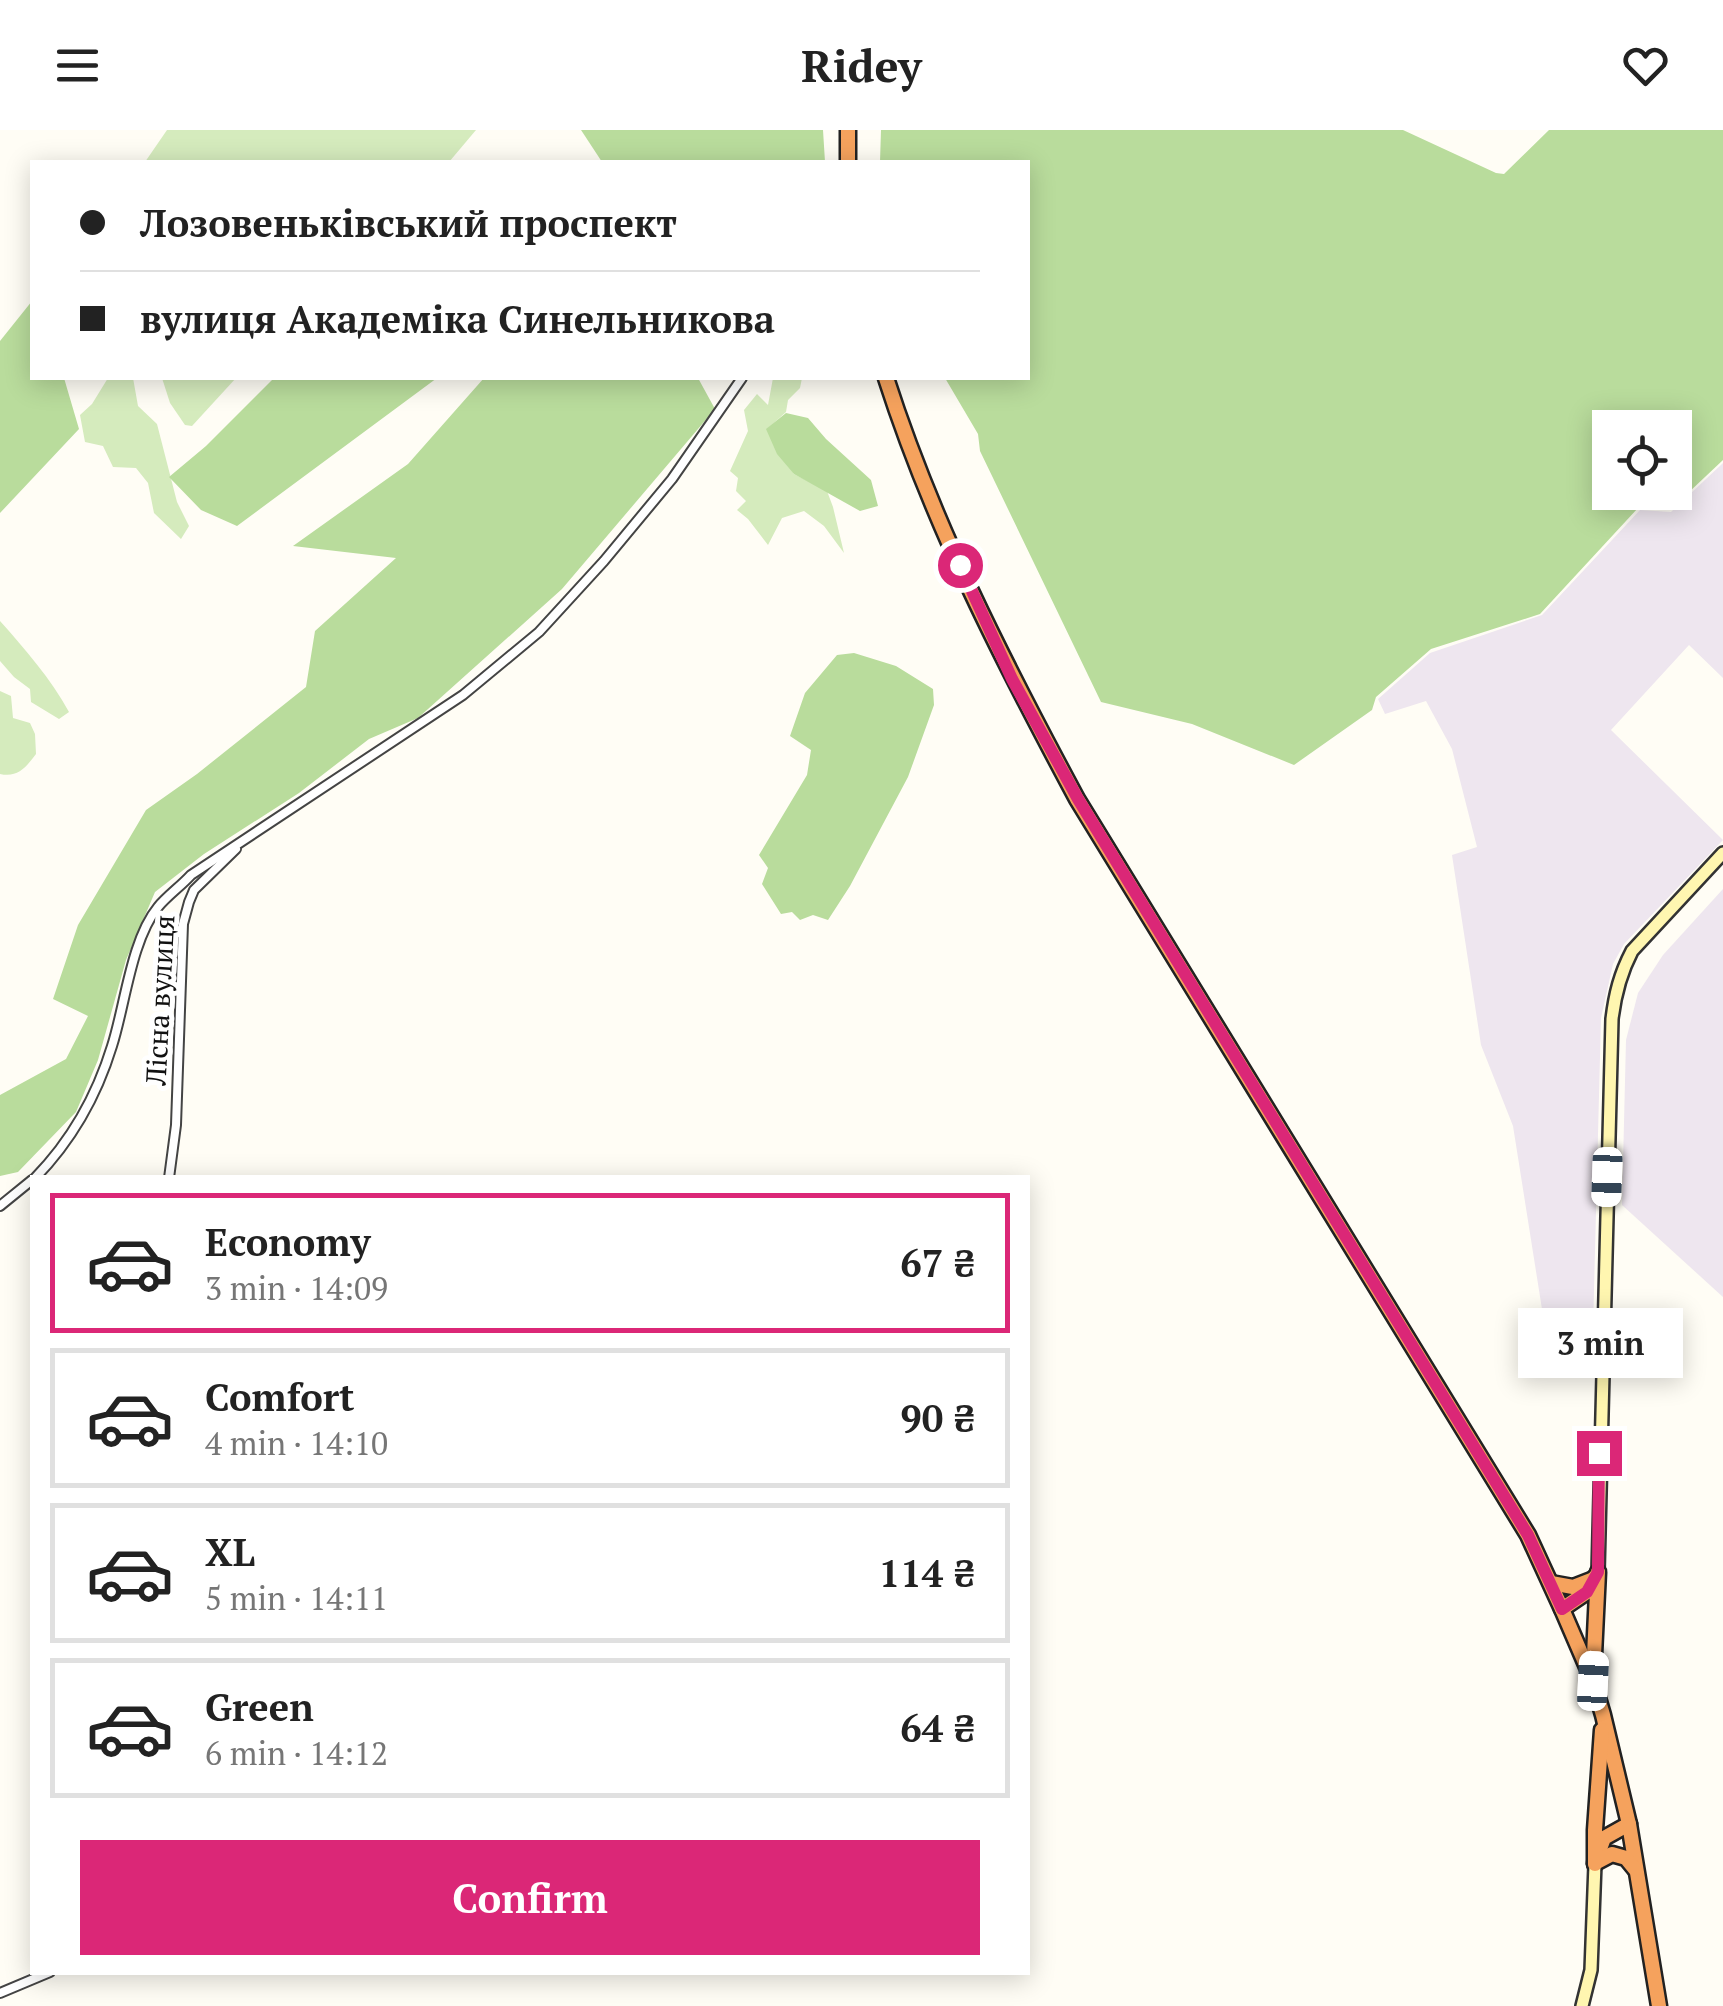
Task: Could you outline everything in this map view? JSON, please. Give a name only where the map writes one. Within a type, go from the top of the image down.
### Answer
[{"type":"highway","points":[[848,130],[848,160]]},
{"type":"highway","points":[[887,380],[925,487],[984,620],[1078,799],[1528,1535],[1552,1583],[1603,1715],[1630,1824],[1659,2006]]},
{"type":"highway","points":[[1552,1583],[1569,1588],[1578,1586],[1598,1572]]},
{"type":"highway","points":[[1562,1609],[1587,1592],[1598,1572]]},
{"type":"highway","points":[[1593,1681],[1598,1572]]},
{"type":"highway","points":[[1595,1864],[1603,1715]]},
{"type":"highway","points":[[1595,1864],[1604,1838],[1630,1824]]},
{"type":"highway","points":[[1595,1864],[1606,1856],[1618,1855],[1626,1858],[1637,1872]]},
{"type":"street","points":[[38,1175],[61,1149],[100,1079],[131,968],[158,908],[191,875],[463,695],[538,632],[672,479],[741,380]]},
{"type":"street","name":"Лісна вулиця","points":[[169,1175],[176,1126],[188,902],[194,890],[238,845]]},
{"type":"street","points":[[1598,1572],[1615,990],[1632,951],[1723,853]]},
{"type":"street","points":[[0,1206],[30,1182]]},
{"type":"street","points":[[1582,2006],[1591,1970],[1595,1864]]},
{"type":"street","points":[[5,1990],[30,1973]]},
{"type":"street","points":[[5,1990],[42,1975]]},
{"type":"shaded area","points":[[1723,463],[1723,678],[1689,645],[1611,730],[1723,840],[1624,944],[1613,964],[1601,1018],[1592,1368],[1551,1366],[1513,1126],[1481,1045],[1452,855],[1477,847],[1452,749],[1426,701],[1385,714],[1378,699],[1430,653],[1542,615],[1640,510],[1692,510],[1692,492]]},
{"type":"shaded area","points":[[1723,889],[1723,1297],[1622,1205],[1626,1040],[1638,993],[1663,955]]},
{"type":"green space","points":[[167,130],[476,130],[451,160],[146,160]]},
{"type":"green space","points":[[581,130],[823,130],[825,160],[601,160]]},
{"type":"green space","points":[[881,130],[1403,130],[1504,174],[1549,130],[1723,130],[1723,460],[1692,489],[1692,410],[1592,410],[1592,510],[1636,510],[1540,614],[1431,649],[1376,697],[1372,710],[1294,765],[1192,724],[1101,702],[980,451],[978,434],[946,380],[1030,380],[1030,160],[880,160]]},
{"type":"green space","points":[[30,304],[30,380],[65,380],[79,429],[0,513],[0,341]]},
{"type":"green space","points":[[107,380],[133,380],[138,406],[157,424],[177,502],[189,526],[181,539],[154,513],[148,483],[136,468],[113,467],[103,446],[85,442],[80,415]]},
{"type":"green space","points":[[163,380],[234,380],[192,426],[185,425],[170,403]]},
{"type":"green space","points":[[272,380],[434,380],[237,526],[201,510],[169,477]]},
{"type":"green space","points":[[482,380],[699,380],[715,409],[562,589],[418,718],[369,739],[299,793],[204,854],[155,892],[126,960],[98,1060],[76,1112],[18,1172],[0,1176],[0,1095],[66,1059],[88,1016],[53,999],[78,925],[146,810],[306,687],[315,631],[396,558],[293,546],[408,464]]},
{"type":"green space","points":[[773,380],[802,380],[800,388],[788,400],[786,412],[767,429],[794,474],[827,491],[844,553],[824,526],[804,511],[782,518],[768,545],[737,510],[746,501],[736,491],[738,478],[730,471],[748,431],[744,410],[757,394],[768,405]]},
{"type":"green space","points":[[786,413],[808,418],[871,480],[878,506],[860,511],[794,474],[777,454],[766,429]]},
{"type":"green space","points":[[0,621],[62,700],[69,712],[59,719],[31,702],[30,689],[0,661]]},
{"type":"green space","points":[[854,653],[896,666],[933,689],[934,705],[908,777],[850,886],[828,920],[813,915],[800,920],[792,912],[781,914],[762,884],[768,868],[759,855],[807,775],[811,750],[790,736],[805,693],[837,655]]},
{"type":"green space","points":[[0,691],[11,696],[13,718],[30,723],[35,734],[36,754],[12,774],[0,774]]},
{"type":"route","points":[[960,565],[1012,679],[1078,799],[1528,1535],[1562,1609],[1587,1592],[1598,1572],[1599,1453]]}]
